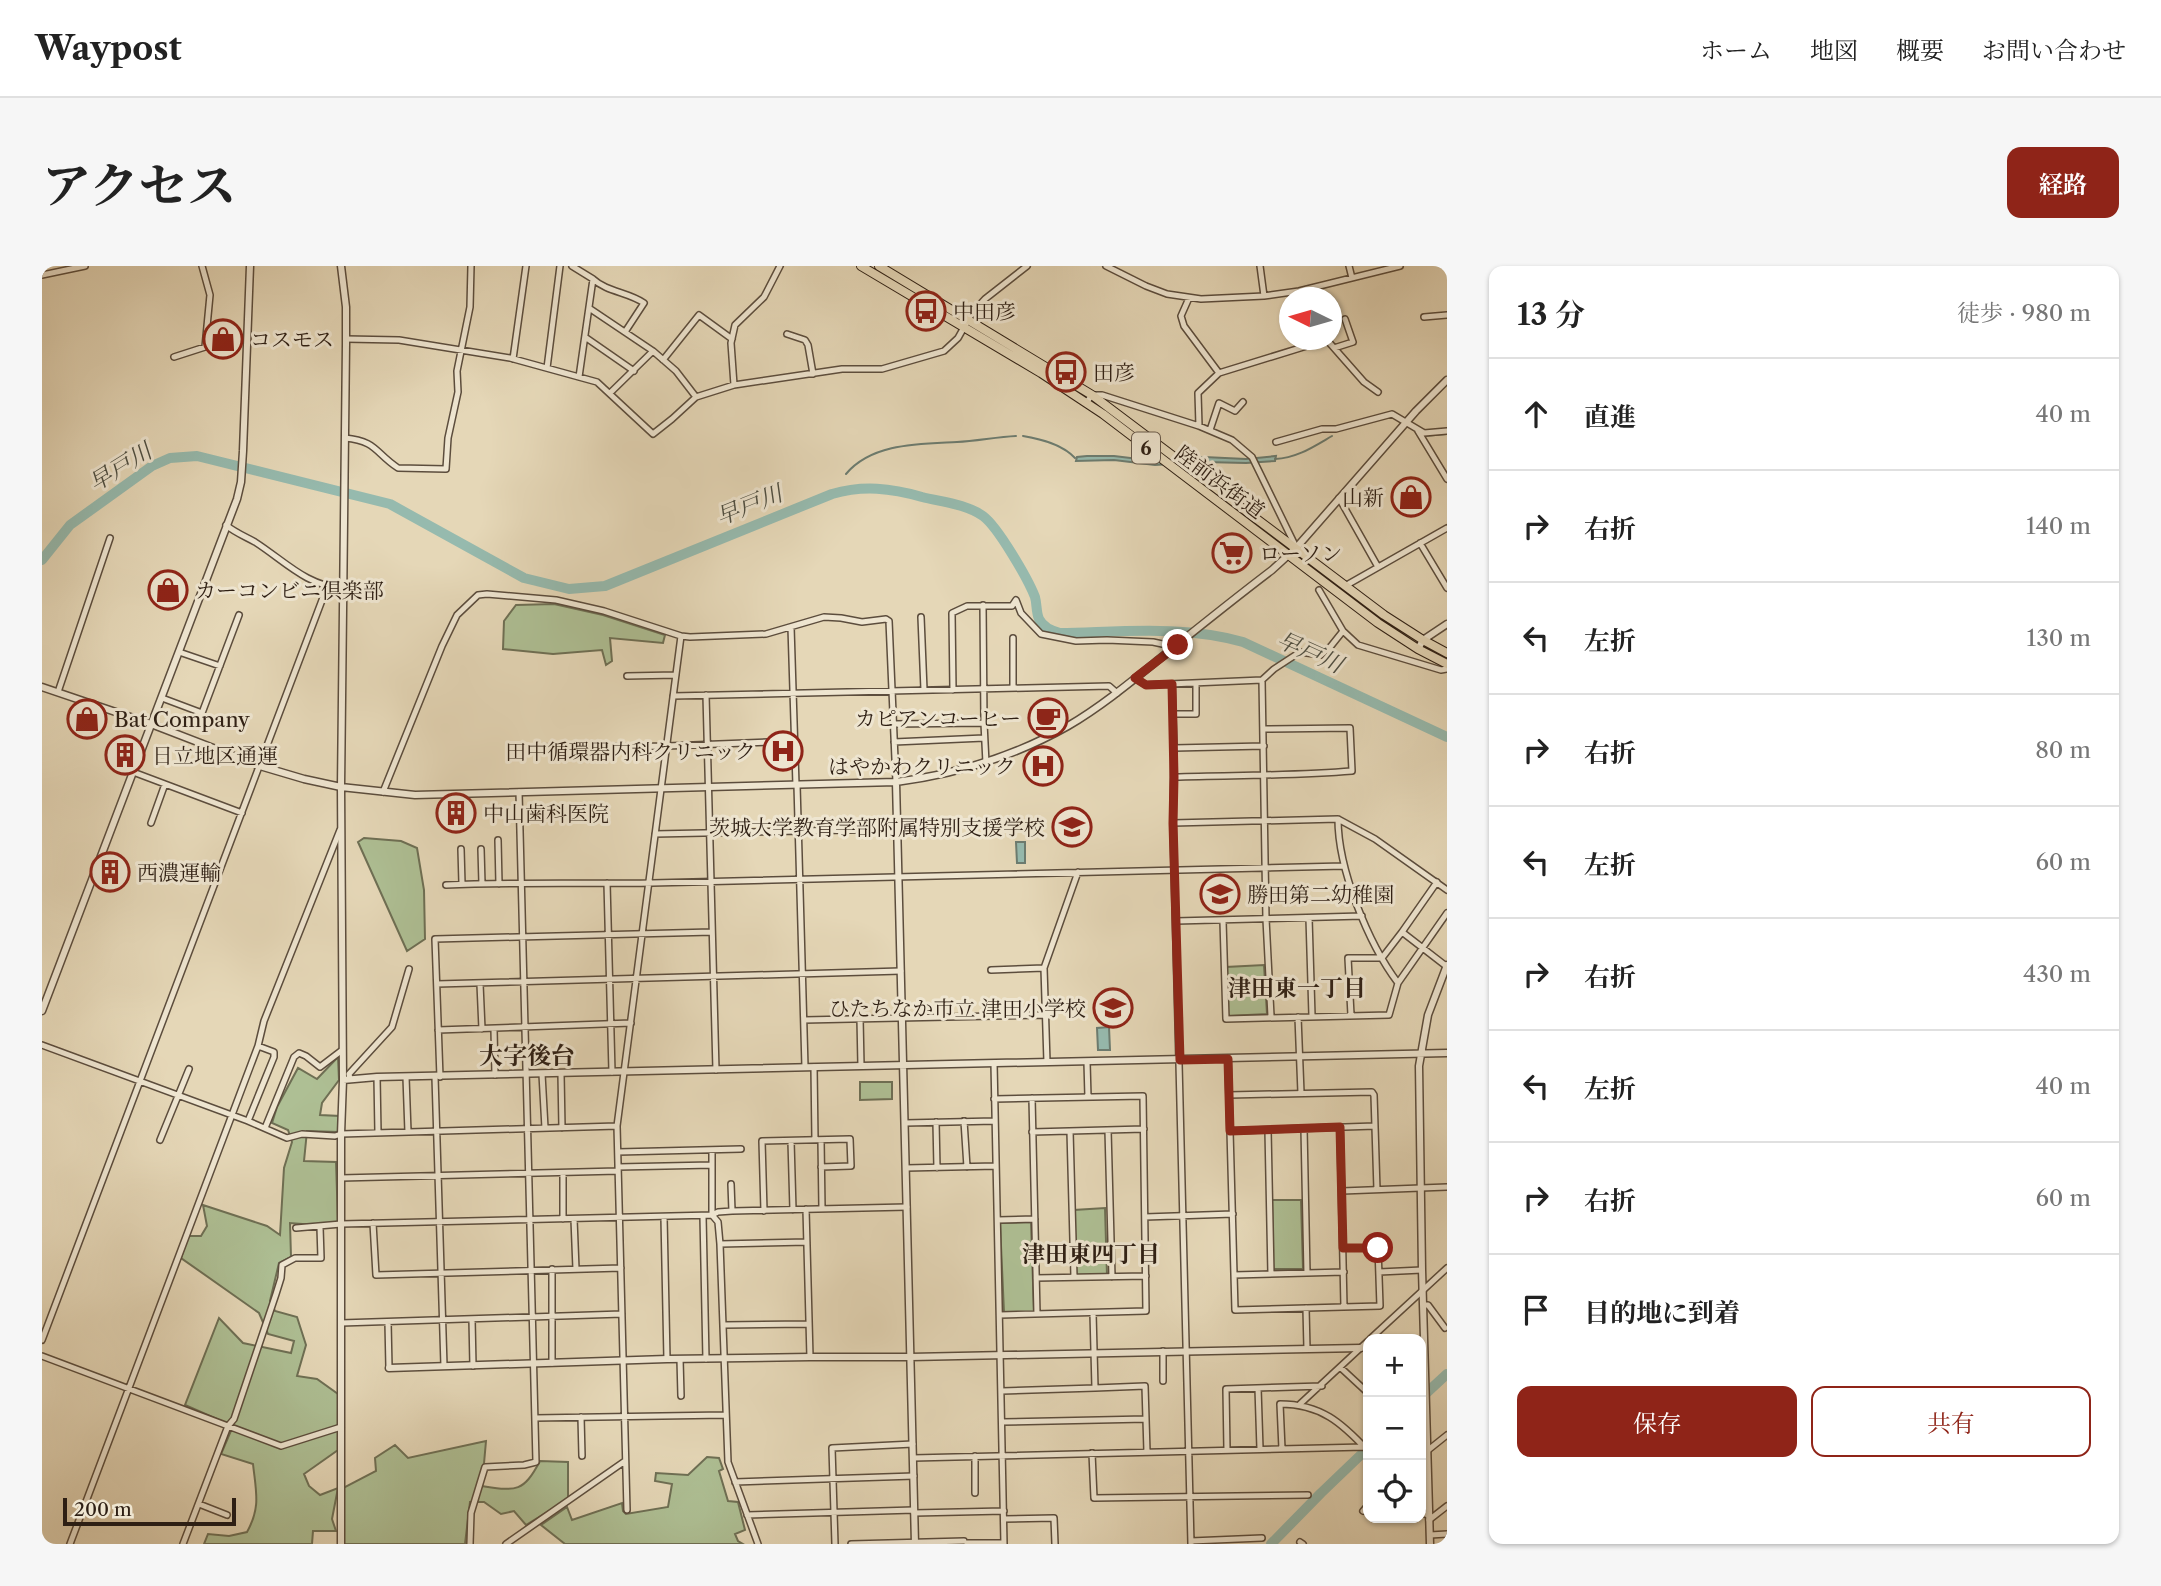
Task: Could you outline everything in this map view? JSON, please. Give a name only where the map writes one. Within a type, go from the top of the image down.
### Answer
[{"type":"highway","name":"陸前浜街道","points":[[861,266],[888,273]]},
{"type":"highway","name":"陸前浜街道","points":[[879,266],[1086,403],[1378,623],[1447,664]]},
{"type":"highway","name":"陸前浜街道","points":[[967,324],[1091,395],[1384,615],[1447,653]]},
{"type":"street","points":[[42,275],[85,266]]},
{"type":"street","points":[[174,357],[205,347],[210,295],[202,266]]},
{"type":"street","points":[[42,1012],[237,499],[243,454],[250,266]]},
{"type":"street","points":[[341,266],[346,307],[341,787],[341,1051],[346,1080],[341,1134],[341,1544]]},
{"type":"street","points":[[345,438],[370,443],[398,468],[446,468],[448,438],[458,392],[457,371],[470,307],[471,266]]},
{"type":"street","points":[[513,359],[526,266]]},
{"type":"street","points":[[547,368],[560,266]]},
{"type":"street","points":[[572,266],[600,286],[635,297],[644,303],[625,332]]},
{"type":"street","points":[[734,385],[731,360],[735,325],[764,297],[780,266]]},
{"type":"street","points":[[346,339],[399,340],[513,359],[597,382],[653,434],[696,397],[734,385],[842,369],[882,369],[936,354],[953,343],[972,313],[985,299],[1027,266]]},
{"type":"street","points":[[1106,266],[1146,286],[1189,298],[1279,294]]},
{"type":"street","points":[[1261,266],[1264,296]]},
{"type":"street","points":[[1349,266],[1352,278]]},
{"type":"street","points":[[1315,287],[1400,266]]},
{"type":"street","points":[[579,377],[593,279]]},
{"type":"street","points":[[1189,298],[1181,316],[1184,326],[1219,373]]},
{"type":"street","points":[[589,308],[663,359],[696,397]]},
{"type":"street","points":[[1424,317],[1447,314]]},
{"type":"street","points":[[663,359],[699,316],[732,339]]},
{"type":"street","points":[[1342,345],[1353,342],[1345,319]]},
{"type":"street","points":[[787,334],[805,340],[813,374]]},
{"type":"street","points":[[585,337],[634,371]]},
{"type":"street","points":[[1199,426],[1198,393],[1219,373],[1294,350]]},
{"type":"street","points":[[1336,350],[1364,382],[1378,392]]},
{"type":"street","points":[[610,393],[653,351]]},
{"type":"street","points":[[42,687],[151,724],[260,766],[304,779],[341,787],[415,795],[896,782],[961,770],[986,763],[1055,733],[1117,693],[1203,625],[1296,548],[1447,380]]},
{"type":"street","points":[[1086,403],[1091,395],[1102,395],[1199,426],[1232,440],[1252,457],[1296,548]]},
{"type":"street","points":[[1210,430],[1219,404],[1235,411],[1243,402]]},
{"type":"street","points":[[1276,442],[1392,414],[1418,432],[1447,478]]},
{"type":"street","points":[[1418,432],[1429,434],[1447,431]]},
{"type":"street","points":[[1339,498],[1378,567]]},
{"type":"street","points":[[226,526],[258,544],[302,576],[327,587],[344,589]]},
{"type":"street","points":[[1345,586],[1447,528]]},
{"type":"street","points":[[58,692],[110,538]]},
{"type":"street","points":[[1420,543],[1447,588]]},
{"type":"street","points":[[42,1340],[327,587]]},
{"type":"street","points":[[1319,590],[1343,631],[1358,645],[1441,670],[1447,669]]},
{"type":"street","points":[[383,792],[442,646],[457,615],[478,595],[556,600],[604,611],[681,636],[766,634],[824,617],[862,622],[886,619],[889,621],[896,782],[915,1543]]},
{"type":"street","points":[[953,690],[952,613],[967,607],[1012,606],[1016,600],[1021,613],[1041,634],[1057,639],[1153,642],[1175,647]]},
{"type":"street","points":[[983,605],[986,763]]},
{"type":"street","points":[[162,698],[202,713],[239,615]]},
{"type":"street","points":[[921,617],[924,690]]},
{"type":"street","points":[[1418,649],[1423,640],[1447,624]]},
{"type":"street","points":[[791,627],[805,1067]]},
{"type":"street","points":[[1135,678],[1146,685],[1262,680],[1300,652],[1321,655],[1343,631]]},
{"type":"street","points":[[626,1510],[617,1126],[681,636]]},
{"type":"street","points":[[1013,638],[1013,688]]},
{"type":"street","points":[[179,652],[220,666]]},
{"type":"street","points":[[627,676],[676,675]]},
{"type":"street","points":[[1262,680],[1266,919],[1271,1016]]},
{"type":"street","points":[[1172,684],[1191,1542],[1262,1538]]},
{"type":"street","points":[[1174,714],[1196,714],[1196,684]]},
{"type":"street","points":[[673,696],[1109,686],[1117,693]]},
{"type":"street","points":[[706,695],[716,1070]]},
{"type":"street","points":[[893,724],[984,723]]},
{"type":"street","points":[[1174,777],[1352,771],[1350,728],[1264,729]]},
{"type":"street","points":[[894,742],[984,738]]},
{"type":"street","points":[[535,747],[795,741]]},
{"type":"street","points":[[1174,748],[1264,746]]},
{"type":"street","points":[[133,772],[242,813]]},
{"type":"street","points":[[151,823],[165,784]]},
{"type":"street","points":[[470,1544],[471,1513],[485,1467],[536,1462],[519,792]]},
{"type":"street","points":[[1173,823],[1338,819],[1375,839],[1447,890]]},
{"type":"street","points":[[1338,819],[1345,866],[1362,916],[1382,958],[1398,983]]},
{"type":"street","points":[[70,1544],[258,1046],[264,1021],[341,825]]},
{"type":"street","points":[[655,834],[897,829]]},
{"type":"street","points":[[498,840],[499,884]]},
{"type":"street","points":[[461,849],[462,884]]},
{"type":"street","points":[[481,849],[482,884]]},
{"type":"street","points":[[446,885],[649,883],[1345,866]]},
{"type":"street","points":[[1047,1062],[1044,968],[1078,872]]},
{"type":"street","points":[[1382,958],[1437,882]]},
{"type":"street","points":[[607,883],[612,1072]]},
{"type":"street","points":[[1223,921],[1226,1019],[1389,1015],[1398,983],[1447,913]]},
{"type":"street","points":[[1176,921],[1362,916]]},
{"type":"street","points":[[1309,918],[1312,1016]]},
{"type":"street","points":[[444,1366],[435,939],[712,932]]},
{"type":"street","points":[[1402,932],[1447,965],[1427,1015],[1419,1084],[1430,1544]]},
{"type":"street","points":[[1351,1015],[1348,958],[1382,958]]},
{"type":"street","points":[[991,970],[1044,968]]},
{"type":"street","points":[[346,1080],[392,1027],[409,969]]},
{"type":"street","points":[[437,984],[901,971]]},
{"type":"street","points":[[481,984],[482,1029]]},
{"type":"street","points":[[804,1020],[1045,1015]]},
{"type":"street","points":[[1298,1017],[1301,1093]]},
{"type":"street","points":[[860,1018],[861,1066]]},
{"type":"street","points":[[438,1031],[631,1023]]},
{"type":"street","points":[[494,1029],[495,1075]]},
{"type":"street","points":[[42,1045],[287,1138],[302,1134],[335,1136],[617,1126]]},
{"type":"street","points":[[248,1121],[274,1057],[274,1052],[258,1046]]},
{"type":"street","points":[[265,1128],[294,1057],[299,1053],[320,1067],[341,1051]]},
{"type":"street","points":[[346,1080],[377,1077],[1447,1053]]},
{"type":"street","points":[[1228,1059],[1235,1310],[1380,1306],[1378,1248],[1343,1248]]},
{"type":"street","points":[[1087,1062],[1088,1097]]},
{"type":"street","points":[[851,1544],[1004,1543],[994,1063]]},
{"type":"street","points":[[814,1067],[822,1209]]},
{"type":"street","points":[[160,1140],[188,1069]]},
{"type":"street","points":[[542,1074],[545,1128]]},
{"type":"street","points":[[561,1074],[562,1128]]},
{"type":"street","points":[[377,1077],[377,1133]]},
{"type":"street","points":[[406,1077],[408,1132]]},
{"type":"street","points":[[1229,1095],[1372,1092],[1377,1190]]},
{"type":"street","points":[[995,1099],[1143,1096],[1144,1129],[1146,1311],[1000,1315]]},
{"type":"street","points":[[1032,1098],[1037,1314]]},
{"type":"street","points":[[964,1121],[967,1167]]},
{"type":"street","points":[[905,1123],[995,1121]]},
{"type":"street","points":[[936,1122],[937,1168]]},
{"type":"street","points":[[1230,1131],[1375,1126]]},
{"type":"street","points":[[1340,1127],[1344,1307]]},
{"type":"street","points":[[1304,1128],[1307,1273]]},
{"type":"street","points":[[1032,1132],[1144,1129]]},
{"type":"street","points":[[1108,1130],[1112,1277]]},
{"type":"street","points":[[1268,1130],[1271,1274]]},
{"type":"street","points":[[1070,1131],[1074,1277]]},
{"type":"street","points":[[764,1211],[762,1141],[850,1139],[851,1166],[821,1167]]},
{"type":"street","points":[[791,1141],[793,1210]]},
{"type":"street","points":[[618,1152],[741,1149]]},
{"type":"street","points":[[712,1150],[712,1215],[718,1222],[720,1244],[728,1462],[758,1544]]},
{"type":"street","points":[[341,1178],[563,1173],[712,1165]]},
{"type":"street","points":[[906,1168],[996,1166]]},
{"type":"street","points":[[563,1173],[563,1219]]},
{"type":"street","points":[[731,1184],[732,1211]]},
{"type":"street","points":[[1342,1191],[1447,1187]]},
{"type":"street","points":[[296,1228],[341,1224],[703,1216],[732,1211],[907,1207]]},
{"type":"street","points":[[806,1209],[810,1357]]},
{"type":"street","points":[[1145,1217],[1233,1214]]},
{"type":"street","points":[[703,1216],[706,1360]]},
{"type":"street","points":[[664,1217],[667,1359]]},
{"type":"street","points":[[574,1219],[576,1269]]},
{"type":"street","points":[[998,1220],[1035,1219]]},
{"type":"street","points":[[373,1223],[376,1275],[621,1268]]},
{"type":"street","points":[[183,1544],[228,1426],[234,1419],[281,1278],[282,1265],[295,1258],[321,1258],[320,1227]]},
{"type":"street","points":[[720,1244],[807,1242]]},
{"type":"street","points":[[1375,1334],[1447,1268]]},
{"type":"street","points":[[552,1269],[552,1363]]},
{"type":"street","points":[[1379,1272],[1422,1270]]},
{"type":"street","points":[[1234,1275],[1343,1272]]},
{"type":"street","points":[[1036,1278],[1146,1276]]},
{"type":"street","points":[[1424,1305],[1428,1305],[1445,1328]]},
{"type":"street","points":[[1306,1308],[1307,1349]]},
{"type":"street","points":[[1093,1313],[1096,1388]]},
{"type":"street","points":[[341,1323],[622,1314]]},
{"type":"street","points":[[472,1319],[473,1366]]},
{"type":"street","points":[[388,1322],[389,1368],[667,1359],[1001,1356],[1361,1348]]},
{"type":"street","points":[[724,1325],[809,1324]]},
{"type":"street","points":[[1300,1404],[1361,1348]]},
{"type":"street","points":[[1163,1351],[1163,1381]]},
{"type":"street","points":[[42,1356],[281,1446],[341,1427]]},
{"type":"street","points":[[681,1359],[681,1396]]},
{"type":"street","points":[[1341,1368],[1363,1388]]},
{"type":"street","points":[[1002,1391],[1145,1386],[1147,1452]]},
{"type":"street","points":[[1227,1450],[1226,1389],[1322,1386]]},
{"type":"street","points":[[1258,1388],[1260,1449]]},
{"type":"street","points":[[1282,1449],[1280,1404],[1300,1404],[1342,1424],[1363,1445]]},
{"type":"street","points":[[535,1418],[725,1415]]},
{"type":"street","points":[[581,1417],[582,1456]]},
{"type":"street","points":[[1002,1422],[1146,1419]]},
{"type":"street","points":[[1427,1451],[1447,1435]]},
{"type":"street","points":[[835,1544],[832,1448],[913,1444]]},
{"type":"street","points":[[913,1458],[1363,1449]]},
{"type":"street","points":[[1092,1453],[1094,1498],[1308,1495]]},
{"type":"street","points":[[975,1456],[975,1493]]},
{"type":"street","points":[[506,1544],[625,1461]]},
{"type":"street","points":[[735,1482],[914,1476]]},
{"type":"street","points":[[199,1503],[227,1515]]},
{"type":"street","points":[[1429,1517],[1447,1506]]},
{"type":"street","points":[[747,1515],[1004,1511]]},
{"type":"street","points":[[1004,1519],[1054,1518],[1055,1544]]},
{"type":"street","points":[[1430,1535],[1447,1534]]},
{"type":"green space","points":[[554,604],[603,615],[665,635],[663,643],[610,638],[612,661],[606,665],[602,650],[553,654],[503,649],[504,621],[516,605]]},
{"type":"green space","points":[[364,838],[401,841],[417,848],[424,890],[425,939],[407,951],[358,842]]},
{"type":"green space","points":[[1264,965],[1267,1014],[1228,1016],[1226,967]]},
{"type":"green space","points":[[338,1057],[339,1080],[322,1103],[320,1115],[340,1116],[339,1132],[307,1131],[304,1161],[336,1162],[338,1222],[316,1225],[290,1223],[291,1257],[279,1263],[270,1301],[275,1311],[297,1317],[306,1345],[297,1376],[317,1379],[338,1394],[338,1450],[304,1474],[309,1486],[320,1495],[338,1488],[332,1519],[336,1531],[313,1531],[312,1544],[204,1544],[208,1534],[229,1536],[247,1532],[254,1515],[256,1499],[253,1464],[221,1454],[233,1426],[185,1405],[219,1318],[243,1343],[291,1353],[294,1341],[268,1334],[259,1313],[181,1258],[188,1236],[201,1236],[207,1226],[203,1205],[267,1226],[280,1235],[284,1168],[292,1142],[288,1130],[272,1123],[277,1107],[298,1068],[317,1079]]},
{"type":"green space","points":[[860,1082],[892,1082],[892,1099],[860,1100]]},
{"type":"green space","points":[[1272,1200],[1301,1200],[1303,1269],[1273,1269]]},
{"type":"green space","points":[[1105,1208],[1107,1275],[1076,1276],[1074,1210]]},
{"type":"green space","points":[[1031,1222],[1034,1313],[1004,1313],[1000,1223]]},
{"type":"green space","points":[[486,1441],[482,1486],[511,1489],[529,1479],[540,1461],[568,1462],[568,1499],[526,1525],[514,1511],[501,1514],[484,1502],[470,1502],[465,1544],[343,1544],[343,1488],[376,1471],[375,1458],[395,1445],[408,1458]]},
{"type":"green space","points":[[707,1457],[719,1458],[723,1469],[719,1471],[728,1501],[738,1502],[745,1530],[735,1534],[743,1544],[565,1544],[541,1525],[567,1507],[572,1520],[622,1503],[626,1514],[668,1507],[672,1484],[655,1481],[656,1473],[688,1475]]},
{"type":"water","points":[[1276,456],[1275,461],[1246,463],[1155,465],[1114,460],[1076,461],[1077,457],[1155,461]]},
{"type":"water","points":[[1016,842],[1025,842],[1025,863],[1017,863]]},
{"type":"water","points":[[1109,1027],[1110,1050],[1098,1050],[1097,1028]]},
{"type":"waterway","points":[[1424,436],[1447,434]]},
{"type":"waterway","points":[[846,474],[869,456],[897,447],[1016,436]]},
{"type":"waterway","points":[[1023,436],[1058,446],[1075,458]]},
{"type":"waterway","points":[[1275,459],[1298,454],[1332,436]]},
{"type":"waterway","name":"早戸川","points":[[42,560],[70,525],[152,466],[170,458],[197,456],[390,504],[524,578],[569,589],[605,586],[832,494],[855,489],[888,490],[962,506],[983,516],[1012,554],[1035,597],[1039,619],[1051,630],[1060,633],[1175,631],[1243,642],[1447,737]]},
{"type":"waterway","points":[[1422,1397],[1447,1374]]},
{"type":"waterway","points":[[1271,1544],[1363,1453]]},
{"type":"place","name":"中田彦","points":[[926,311]]},
{"type":"place","name":"コスモス","points":[[223,339]]},
{"type":"place","name":"田彦","points":[[1066,372]]},
{"type":"place","name":"山新","points":[[1411,497]]},
{"type":"place","name":"ローソン","points":[[1232,553]]},
{"type":"place","name":"カーコンビニ倶楽部","points":[[168,590]]},
{"type":"place","name":"カピアンコーヒー","points":[[1048,718]]},
{"type":"place","name":"Bat Company","points":[[87,719]]},
{"type":"place","name":"田中循環器内科クリニック","points":[[783,751]]},
{"type":"place","name":"日立地区通運","points":[[125,755]]},
{"type":"place","name":"はやかわクリニック","points":[[1043,766]]},
{"type":"place","name":"中山歯科医院","points":[[456,813]]},
{"type":"place","name":"茨城大学教育学部附属特別支援学校","points":[[1072,827]]},
{"type":"place","name":"西濃運輸","points":[[110,872]]},
{"type":"place","name":"勝田第二幼稚園","points":[[1220,894]]},
{"type":"place","name":"ひたちなか市立 津田小学校","points":[[1113,1008]]},
{"type":"district","name":"津田東一丁目","points":[[1297,988]]},
{"type":"district","name":"大字後台","points":[[527,1055]]},
{"type":"district","name":"津田東四丁目","points":[[1091,1254]]},
{"type":"route","points":[[1178,645],[1135,678],[1146,685],[1172,684],[1180,1060],[1228,1059],[1230,1131],[1340,1127],[1343,1248],[1378,1248]]}]
